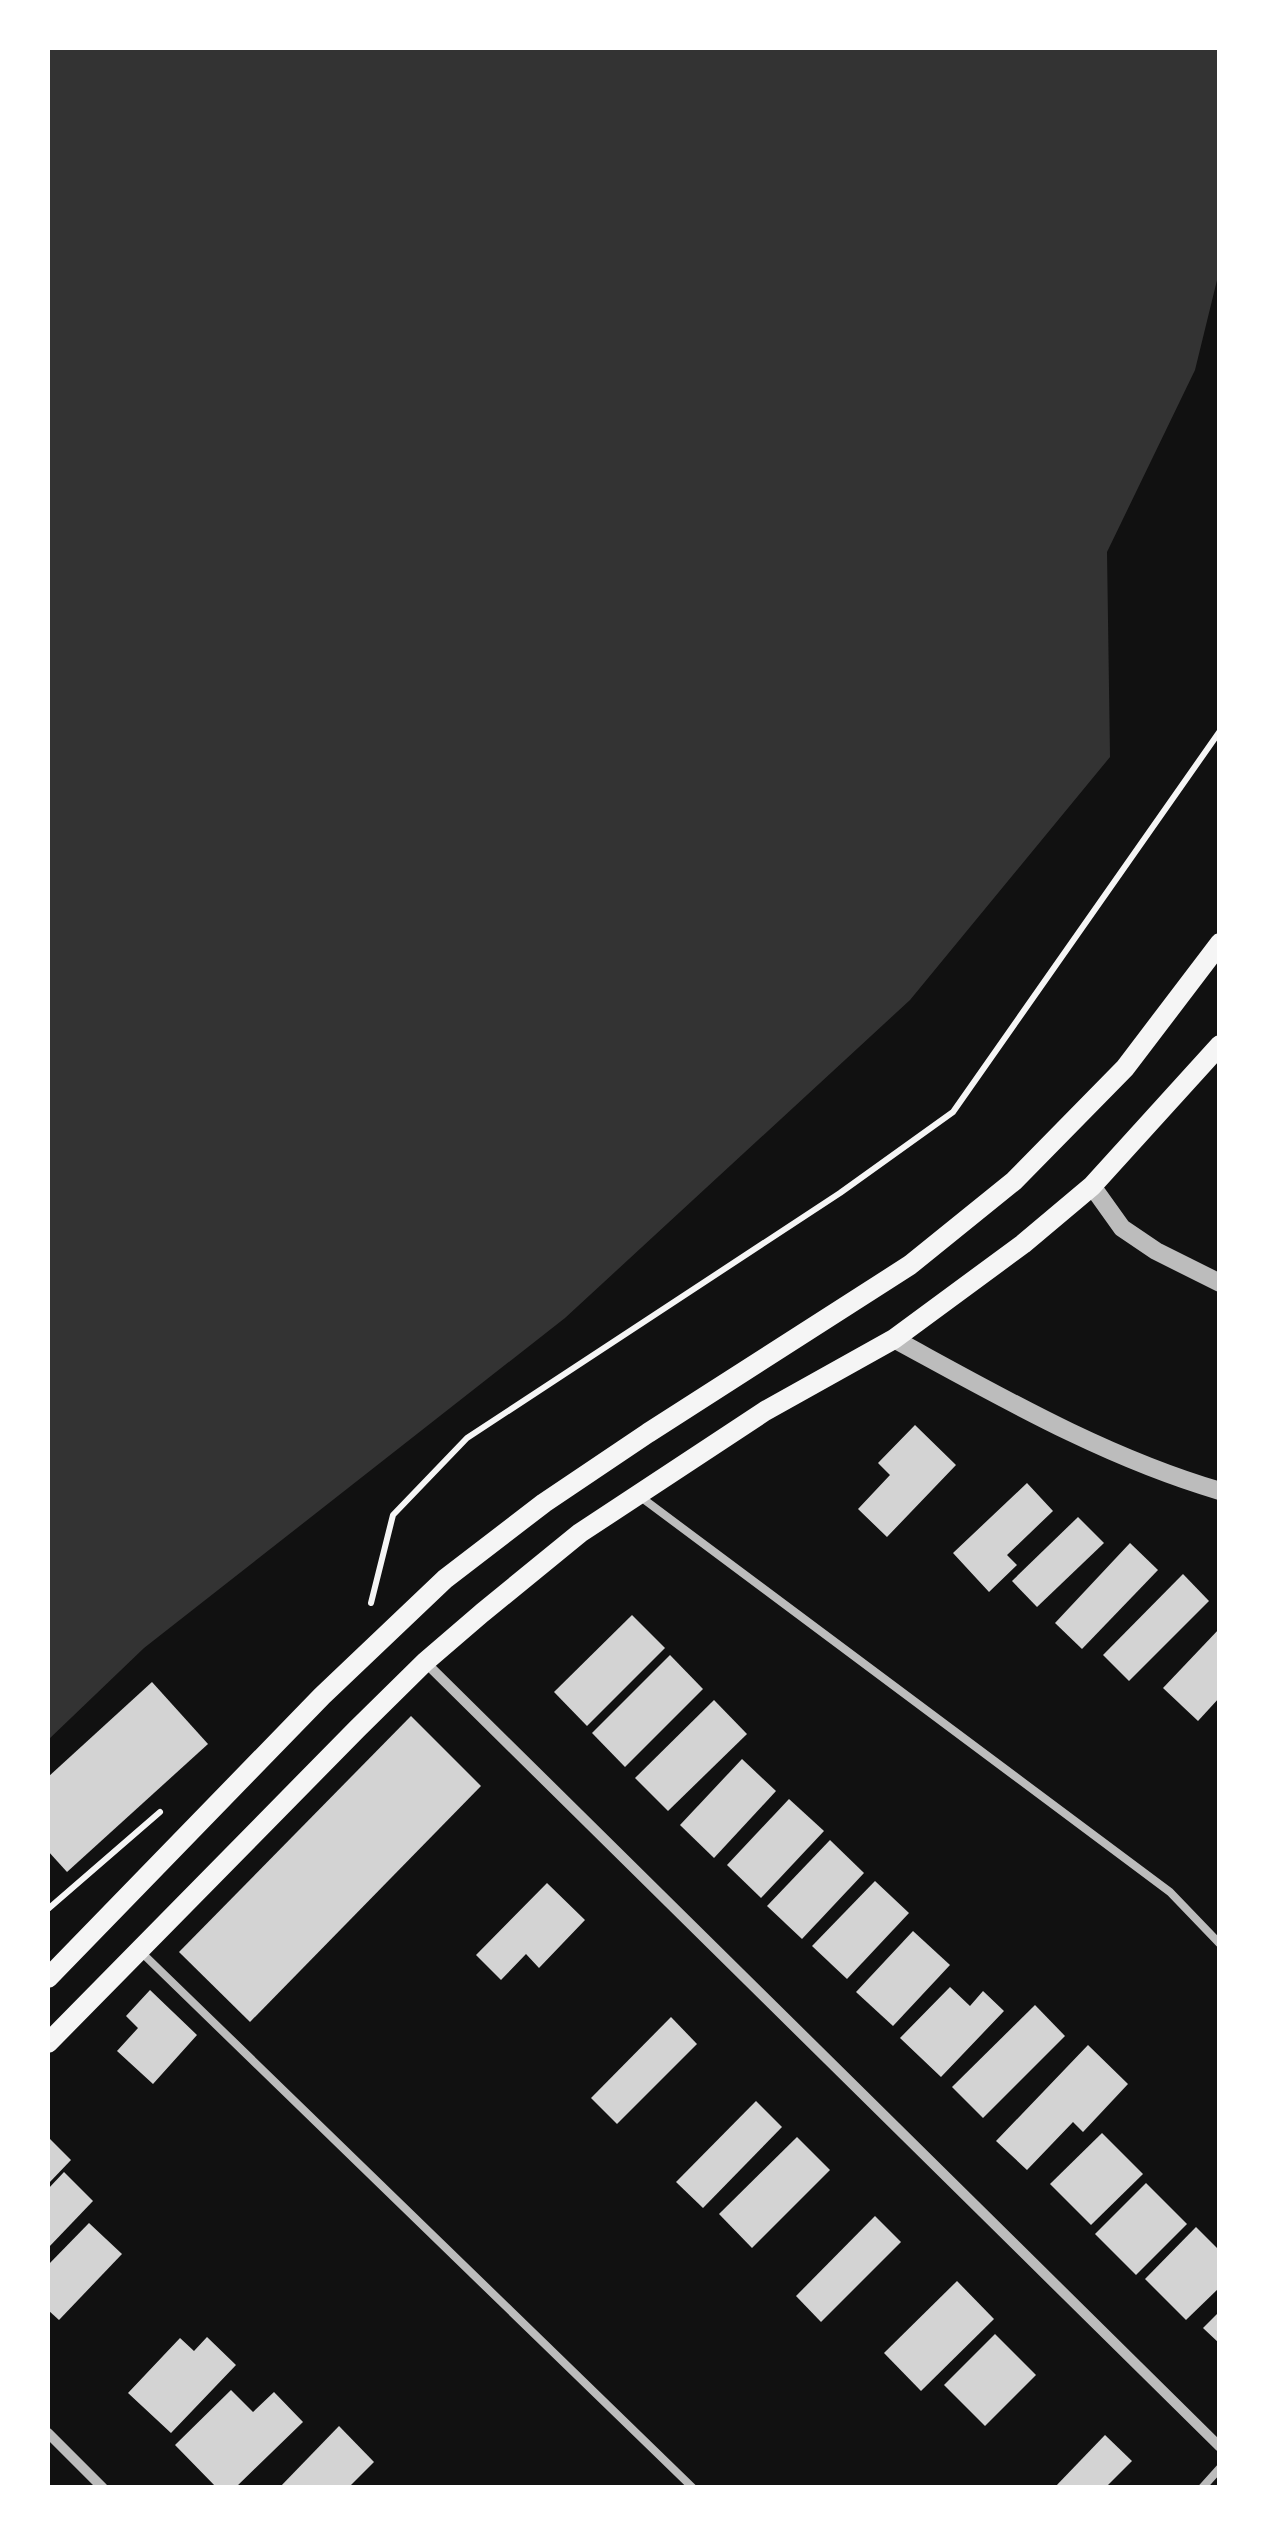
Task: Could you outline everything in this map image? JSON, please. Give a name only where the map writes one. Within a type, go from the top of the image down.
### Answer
[{"type":"main road","points":[[48,1978],[322,1696],[445,1579],[544,1504],[648,1433],[910,1265],[1014,1181],[1125,1068],[1220,943]]},
{"type":"main road","points":[[48,2043],[426,1662],[568,1543],[765,1411],[894,1338],[1024,1244],[1092,1186],[1220,1045]]},
{"type":"street","points":[[1092,1186],[1122,1228],[1156,1251],[1220,1283]]},
{"type":"street","points":[[894,1338],[1045,1421],[1160,1473],[1220,1491]]},
{"type":"street","points":[[426,1662],[1220,2448]]},
{"type":"street","points":[[48,2433],[102,2488]]},
{"type":"lane","points":[[637,1495],[1170,1892],[1220,1944]]},
{"type":"lane","points":[[140,1952],[693,2488]]},
{"type":"lane","points":[[1202,2488],[1220,2468]]},
{"type":"path","points":[[369,1609],[393,1515],[467,1438],[840,1193],[953,1112],[1220,731]]},
{"type":"path","points":[[48,1909],[172,1801]]},
{"type":"shaded area","points":[[48,48],[1219,48],[1219,272],[1195,370],[1107,552],[1110,757],[910,1000],[565,1318],[144,1648],[48,1740]]},
{"type":"building","points":[[915,1425],[956,1465],[887,1537],[858,1509],[890,1475],[878,1463]]},
{"type":"building","points":[[1027,1483],[1053,1511],[1007,1555],[1017,1565],[989,1592],[953,1553]]},
{"type":"building","points":[[1078,1517],[1104,1543],[1037,1607],[1012,1581]]},
{"type":"building","points":[[1130,1543],[1158,1570],[1082,1649],[1055,1623]]},
{"type":"building","points":[[1183,1574],[1209,1601],[1129,1681],[1103,1655]]},
{"type":"building","points":[[632,1615],[665,1648],[587,1726],[554,1692]]},
{"type":"building","points":[[1220,1628],[1220,1697],[1198,1721],[1163,1688]]},
{"type":"building","points":[[670,1655],[703,1689],[625,1767],[592,1733]]},
{"type":"building","points":[[152,1682],[208,1744],[67,1872],[48,1851],[48,1777]]},
{"type":"building","points":[[714,1700],[747,1734],[668,1811],[635,1778]]},
{"type":"building","points":[[411,1716],[481,1786],[250,2022],[179,1952]]},
{"type":"building","points":[[742,1759],[776,1791],[714,1858],[680,1825]]},
{"type":"building","points":[[789,1799],[824,1831],[761,1898],[727,1865]]},
{"type":"building","points":[[830,1840],[864,1873],[802,1939],[767,1906]]},
{"type":"building","points":[[875,1881],[909,1913],[847,1979],[812,1946]]},
{"type":"building","points":[[547,1883],[585,1920],[539,1968],[526,1954],[501,1980],[476,1955]]},
{"type":"building","points":[[913,1931],[950,1965],[893,2026],[856,1992]]},
{"type":"building","points":[[950,1987],[970,2006],[983,1991],[1004,2011],[941,2077],[900,2038]]},
{"type":"building","points":[[150,1990],[197,2035],[153,2084],[117,2051],[138,2028],[126,2016]]},
{"type":"building","points":[[1035,2005],[1065,2036],[983,2118],[952,2087]]},
{"type":"building","points":[[671,2017],[697,2044],[617,2124],[591,2098]]},
{"type":"building","points":[[1088,2045],[1128,2084],[1083,2132],[1073,2122],[1027,2170],[996,2141]]},
{"type":"building","points":[[756,2101],[782,2127],[703,2208],[676,2182]]},
{"type":"building","points":[[1102,2133],[1143,2174],[1091,2225],[1050,2184]]},
{"type":"building","points":[[48,2137],[71,2160],[48,2184]]},
{"type":"building","points":[[797,2137],[830,2170],[752,2248],[719,2214]]},
{"type":"building","points":[[64,2172],[93,2201],[48,2248],[48,2189]]},
{"type":"building","points":[[1146,2183],[1187,2224],[1136,2275],[1095,2234]]},
{"type":"building","points":[[875,2216],[901,2242],[821,2322],[796,2296]]},
{"type":"building","points":[[89,2223],[122,2254],[59,2320],[48,2310],[48,2265]]},
{"type":"building","points":[[1196,2227],[1220,2251],[1220,2287],[1186,2320],[1145,2279]]},
{"type":"building","points":[[957,2281],[994,2319],[921,2391],[884,2353]]},
{"type":"building","points":[[1220,2311],[1220,2344],[1203,2328]]},
{"type":"building","points":[[995,2334],[1036,2375],[985,2426],[944,2385]]},
{"type":"building","points":[[207,2337],[236,2365],[171,2433],[128,2393],[180,2338],[194,2351]]},
{"type":"building","points":[[231,2390],[253,2412],[274,2392],[303,2422],[235,2488],[217,2488],[175,2445]]},
{"type":"building","points":[[339,2426],[374,2462],[348,2488],[279,2488]]},
{"type":"building","points":[[1105,2435],[1132,2461],[1105,2488],[1054,2488]]}]
